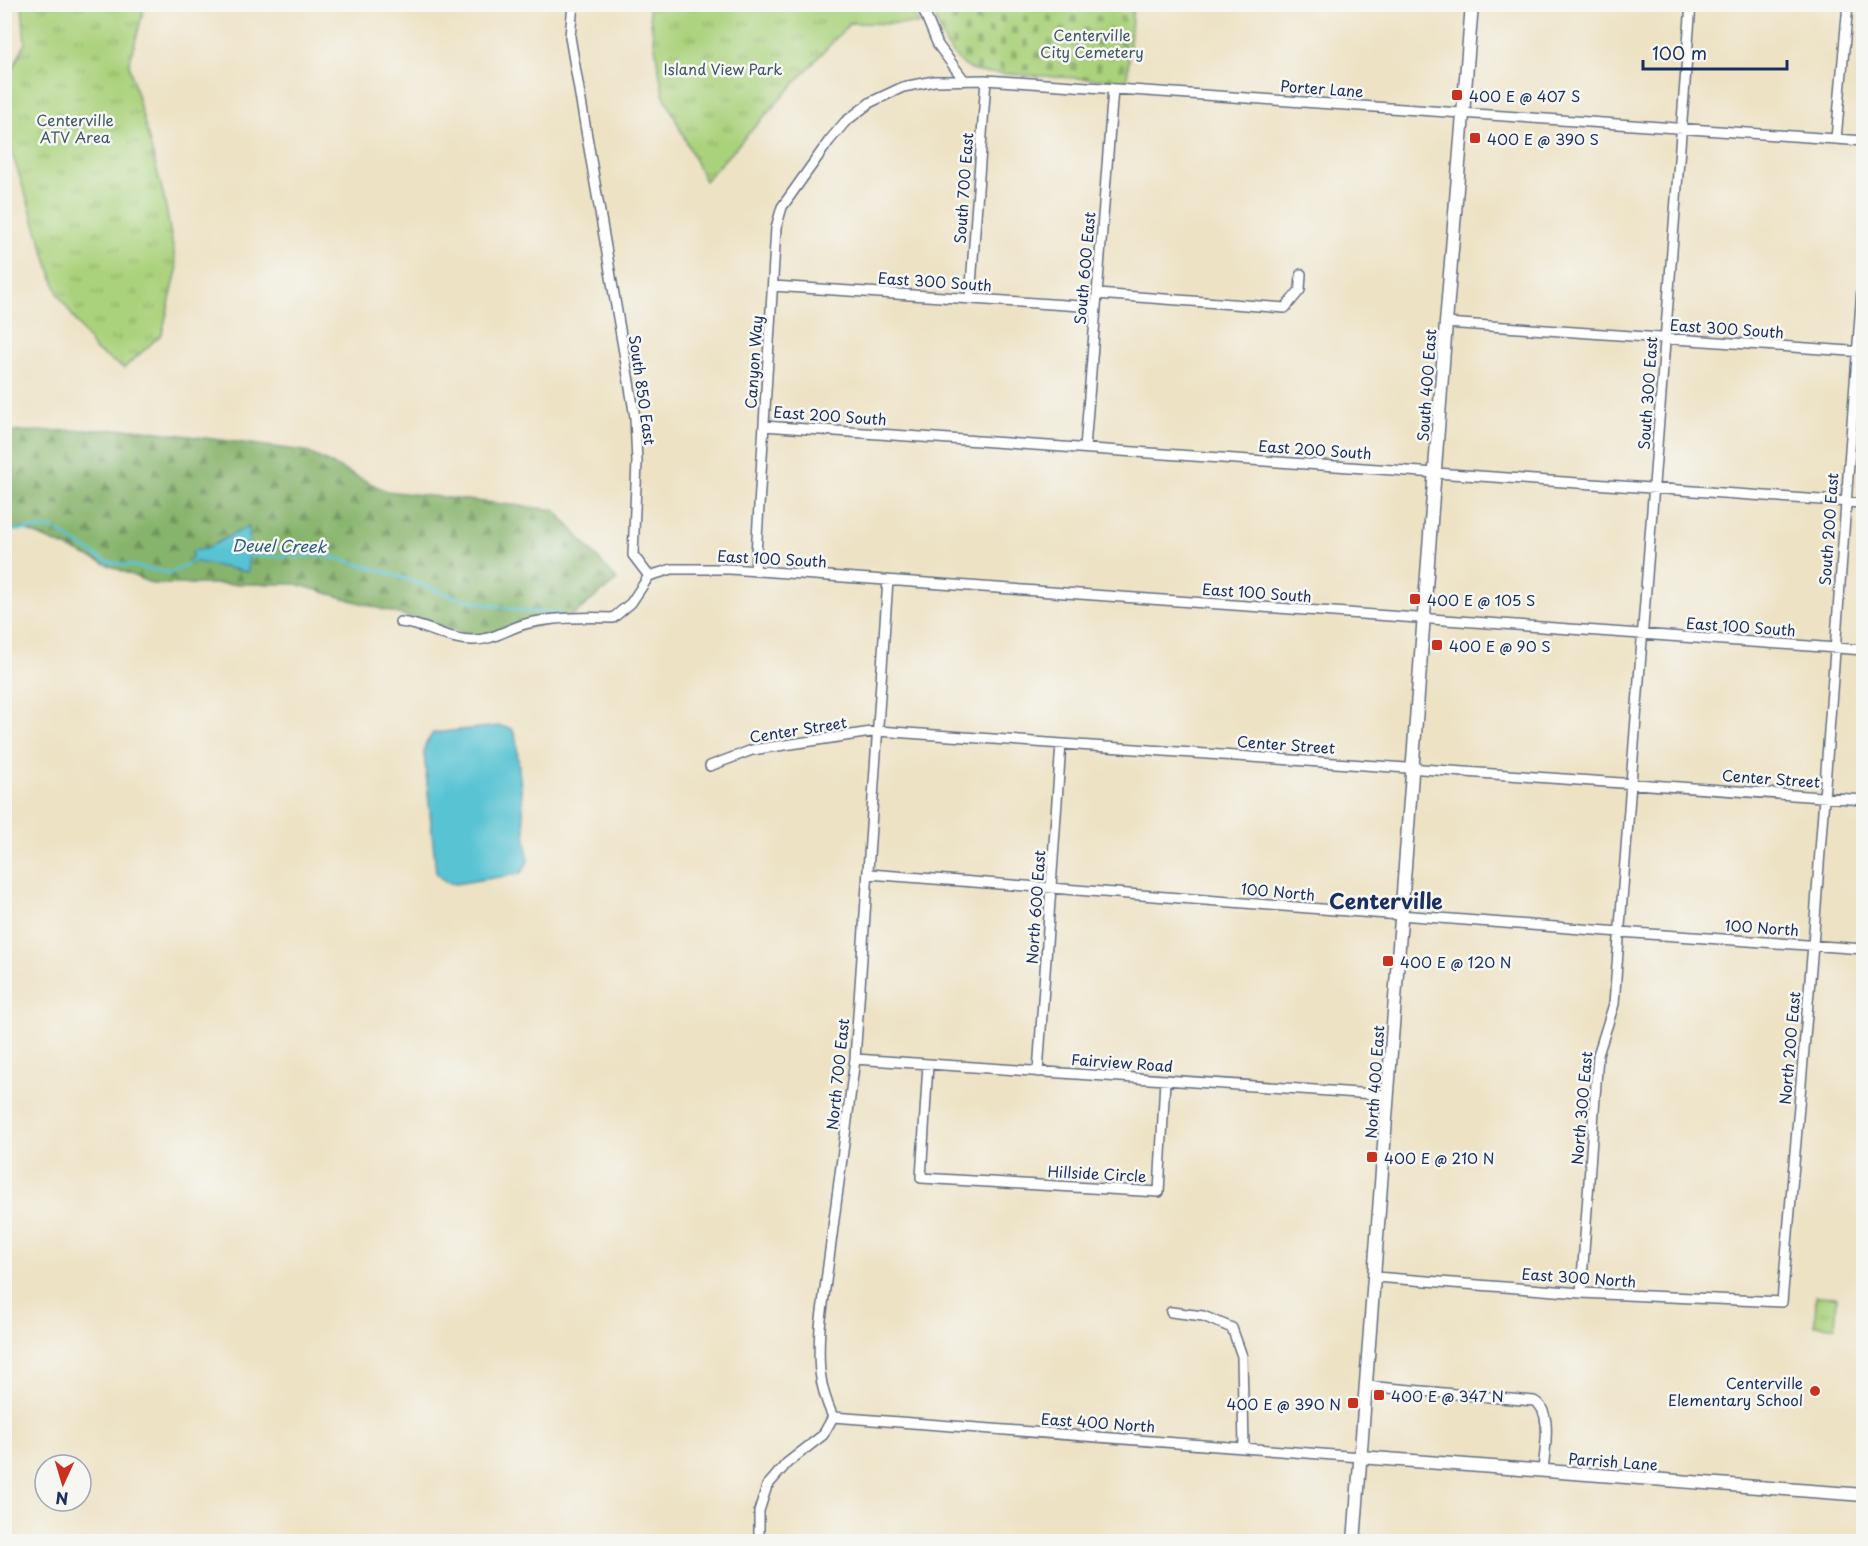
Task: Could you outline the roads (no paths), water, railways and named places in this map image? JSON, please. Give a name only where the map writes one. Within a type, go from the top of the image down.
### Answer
[{"type":"street","name":"South 850 East","points":[[573,4],[570,37],[635,417],[637,462],[633,555],[649,576]]},
{"type":"street","points":[[921,4],[938,45],[964,80]]},
{"type":"street","name":"South 400 East","points":[[1413,768],[1472,4]]},
{"type":"street","name":"South 300 East","points":[[1633,784],[1691,4]]},
{"type":"street","points":[[1836,139],[1848,4]]},
{"type":"street","name":"Porter Lane","points":[[811,166],[845,122],[871,102],[903,87],[934,81],[964,80],[1464,112],[1863,141]]},
{"type":"street","name":"South 700 East","points":[[970,299],[986,80]]},
{"type":"street","name":"South 600 East","points":[[1085,448],[1113,89]]},
{"type":"street","name":"Canyon Way","points":[[755,571],[776,228],[782,207],[811,166]]},
{"type":"street","name":"South 200 East","points":[[1823,797],[1845,502],[1860,352],[1863,263]]},
{"type":"street","points":[[1097,294],[1285,308],[1300,290],[1301,274]]},
{"type":"street","name":"East 300 South","points":[[772,286],[1096,307]]},
{"type":"street","name":"East 300 South","points":[[1446,323],[1860,352]]},
{"type":"street","name":"East 200 South","points":[[764,426],[1863,503]]},
{"type":"street","name":"East 100 South","points":[[649,576],[672,569],[755,571],[1863,650]]},
{"type":"street","points":[[400,622],[414,623],[455,638],[471,640],[492,637],[524,624],[565,618],[613,618],[631,603],[649,576]]},
{"type":"street","points":[[879,731],[888,580]]},
{"type":"street","name":"Center Street","points":[[710,766],[752,750],[879,731],[1863,800]]},
{"type":"street","name":"North 700 East","points":[[833,1417],[826,1401],[818,1361],[820,1327],[855,1059],[879,731]]},
{"type":"street","name":"North 600 East","points":[[1038,1072],[1061,744]]},
{"type":"street","name":"North 400 East","points":[[1354,1542],[1413,768]]},
{"type":"street","name":"North 300 East","points":[[1581,1293],[1598,1055],[1614,1004],[1633,784]]},
{"type":"street","name":"North 200 East","points":[[1782,1302],[1813,945],[1823,797]]},
{"type":"street","name":"100 North","points":[[869,874],[1863,949]]},
{"type":"street","name":"Fairview Road","points":[[855,1059],[1388,1095]]},
{"type":"street","name":"Hillside Circle","points":[[928,1064],[921,1178],[1159,1192],[1166,1080]]},
{"type":"street","name":"East 300 North","points":[[1375,1276],[1581,1293],[1782,1302]]},
{"type":"street","points":[[1171,1312],[1203,1316],[1232,1328],[1242,1356],[1244,1448]]},
{"type":"street","points":[[1366,1386],[1534,1401],[1542,1407],[1546,1422],[1543,1471]]},
{"type":"street","points":[[759,1542],[759,1510],[767,1486],[794,1458],[823,1435],[833,1417]]},
{"type":"street","name":"East 400 North","points":[[833,1417],[1360,1456]]},
{"type":"street","name":"Parrish Lane","points":[[1360,1456],[1863,1495]]},
{"type":"water","points":[[249,526],[248,572],[192,561],[192,551],[205,549]]},
{"type":"water","points":[[499,726],[512,729],[516,738],[528,861],[523,871],[518,874],[449,883],[436,872],[425,745],[433,733]]},
{"type":"waterway","name":"Deuel Creek","points":[[4,531],[52,528],[105,561],[171,573],[196,559]]},
{"type":"waterway","name":"Deuel Creek","points":[[247,556],[328,556],[380,570],[461,599],[521,611],[560,614]]},
{"type":"place","name":"400 E @ 407 S","points":[[1457,95]]},
{"type":"place","name":"400 E @ 390 S","points":[[1475,138]]},
{"type":"place","name":"400 E @ 105 S","points":[[1415,599]]},
{"type":"place","name":"400 E @ 90 S","points":[[1437,645]]},
{"type":"place","name":"400 E @ 120 N","points":[[1388,961]]},
{"type":"place","name":"400 E @ 210 N","points":[[1372,1157]]},
{"type":"place","name":"Centerville Elementary School","points":[[1815,1391]]},
{"type":"place","name":"400 E @ 347 N","points":[[1379,1395]]},
{"type":"place","name":"400 E @ 390 N","points":[[1353,1403]]},
{"type":"district","name":"Centerville","points":[[1386,900]]},
{"type":"park label","name":"Centerville City Cemetery","points":[[1092,42]]},
{"type":"park label","name":"Island View Park","points":[[723,68]]},
{"type":"park label","name":"Centerville ATV Area","points":[[75,128]]}]
